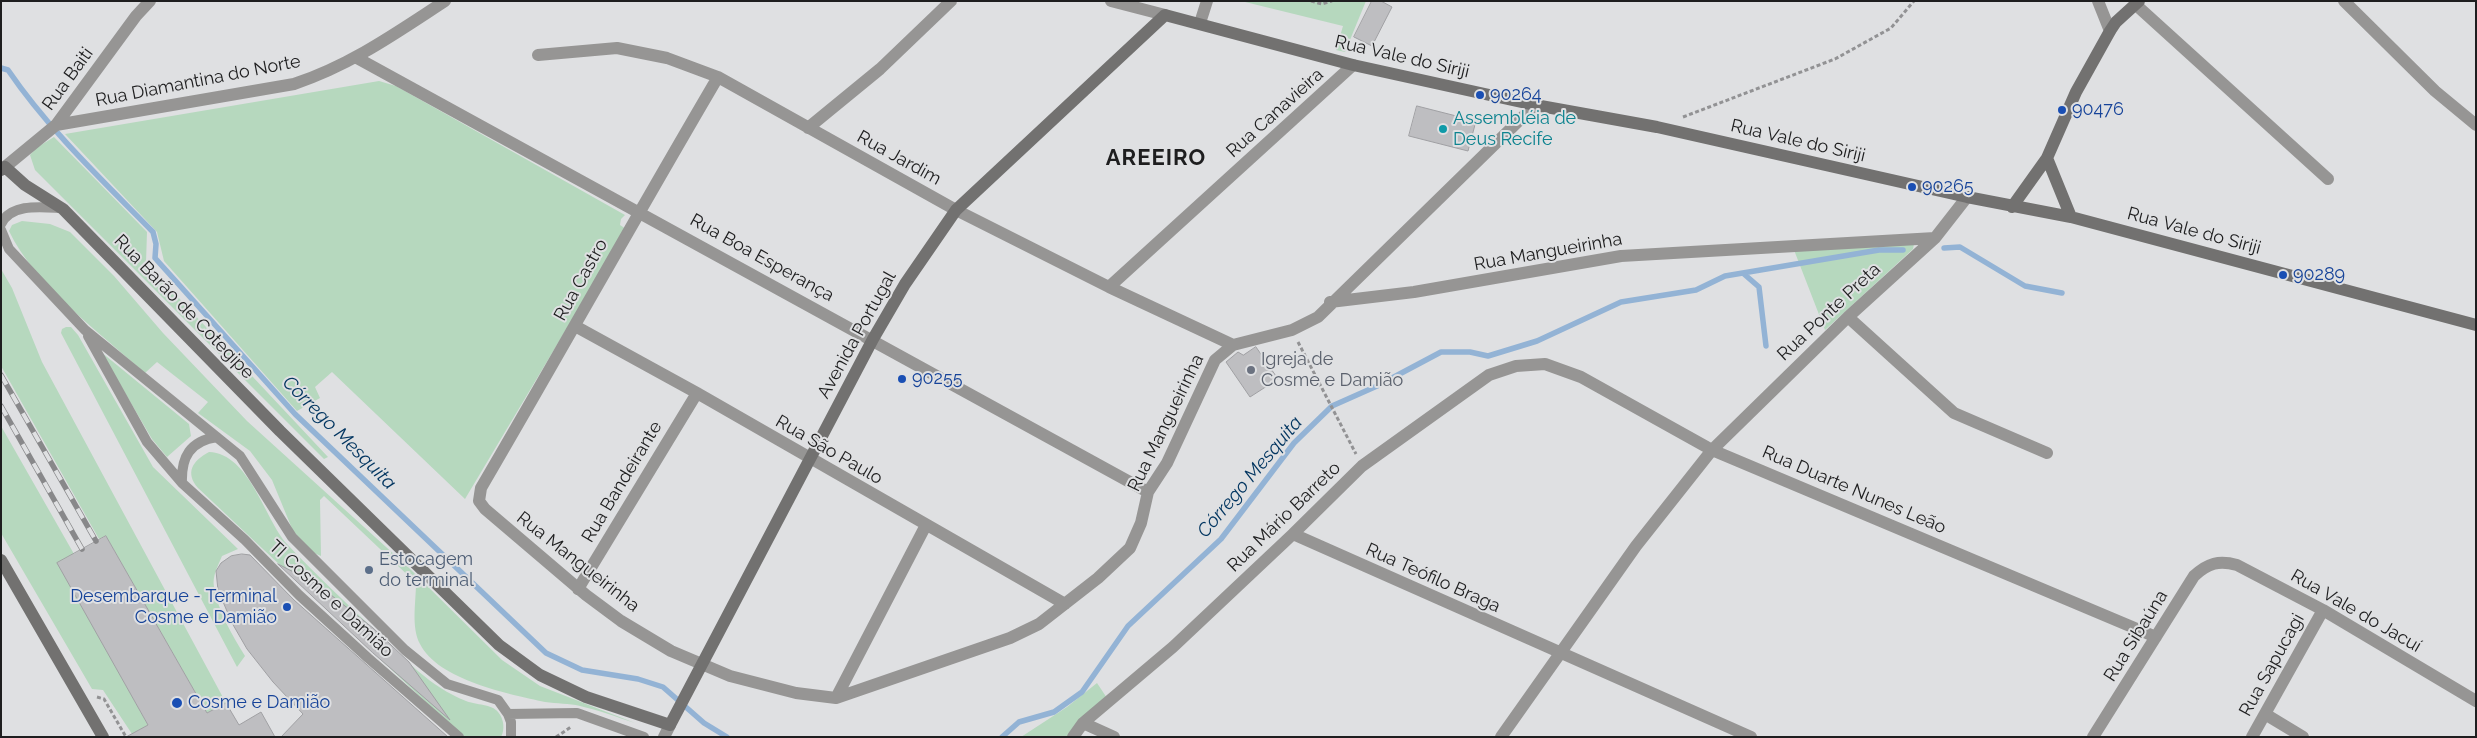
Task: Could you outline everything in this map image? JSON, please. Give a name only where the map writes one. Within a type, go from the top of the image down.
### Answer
[{"type":"street","name":"Rua Baiti","points":[[3,169],[56,125],[136,16],[150,1]]},
{"type":"street","name":"Rua Diamantina do Norte","points":[[56,125],[294,84],[324,74],[357,58],[445,1]]},
{"type":"street","points":[[808,128],[880,69],[951,1]]},
{"type":"street","name":"Rua Vale do Siriji","points":[[1110,1],[1200,23],[1353,65],[1535,105],[1657,127],[1967,198],[2071,217],[2476,325]]},
{"type":"street","points":[[1200,23],[1207,1]]},
{"type":"street","points":[[2098,1],[2110,31]]},
{"type":"street","points":[[2344,1],[2435,91],[2476,126]]},
{"type":"street","points":[[2012,207],[2047,158],[2076,92],[2110,31],[2116,22],[2137,3],[2328,178]]},
{"type":"street","name":"Avenida Portugal","points":[[666,733],[873,339],[905,284],[956,210],[1165,14]]},
{"type":"street","name":"Rua Jardim","points":[[538,54],[617,48],[667,58],[718,77],[956,210],[1109,287],[1233,345]]},
{"type":"street","name":"Rua Boa Esperança","points":[[357,58],[873,339],[1148,492]]},
{"type":"street","name":"Rua Canavieira","points":[[1109,287],[1353,65]]},
{"type":"street","name":"Rua Castro","points":[[479,501],[481,488],[718,77]]},
{"type":"street","points":[[1330,302],[1535,105]]},
{"type":"street","points":[[2047,158],[2071,217]]},
{"type":"street","name":"Rua Barão de Cotegipe","points":[[3,169],[63,209],[280,431],[499,645],[540,675],[666,733]]},
{"type":"street","name":"Rua Ponte Preta","points":[[1712,450],[1848,317],[1935,238],[1967,198]]},
{"type":"street","name":"Rua Mangueirinha","points":[[479,501],[484,510],[578,589],[621,621],[671,651],[702,666],[730,676],[796,693],[836,698],[1010,638],[1039,624],[1098,578],[1130,548],[1141,523],[1148,492],[1167,463],[1215,360],[1233,345],[1292,330],[1318,317],[1330,302],[1414,292],[1621,256],[1935,238]]},
{"type":"street","points":[[1848,317],[1954,413],[2047,453]]},
{"type":"street","name":"Rua São Paulo","points":[[575,326],[697,393],[809,459],[1065,604]]},
{"type":"street","name":"Rua Duarte Nunes Leão","points":[[1545,364],[1581,377],[1712,450],[2156,637]]},
{"type":"street","name":"Rua Mário Barreto","points":[[1073,737],[1083,723],[1173,647],[1362,466],[1489,375],[1516,366],[1545,364]]},
{"type":"street","name":"Rua Bandeirante","points":[[578,589],[697,393]]},
{"type":"street","points":[[1501,737],[1636,546],[1712,450]]},
{"type":"street","points":[[836,698],[926,525]]},
{"type":"street","name":"Rua Teófilo Braga","points":[[1293,534],[1559,654],[1750,737]]},
{"type":"street","points":[[1,560],[102,737]]},
{"type":"street","name":"Rua Sibaúna","points":[[2093,737],[2194,576],[2204,567],[2215,563]]},
{"type":"street","name":"Rua Vale do Jacuí","points":[[2215,563],[2237,564],[2323,610],[2476,701]]},
{"type":"street","name":"Rua Sapucagi","points":[[2252,737],[2323,610]]},
{"type":"street","points":[[2265,714],[2303,737]]},
{"type":"street","points":[[1083,723],[1114,737]]},
{"type":"lane","points":[[1,224],[5,217],[13,211],[44,207],[63,209]]},
{"type":"lane","points":[[1,230],[9,249],[85,330]]},
{"type":"lane","name":"TI Cosme e Damião","points":[[85,330],[240,456],[292,536],[405,650],[447,684],[498,700],[508,714]]},
{"type":"lane","name":"TI Cosme e Damião","points":[[85,330],[146,442],[182,483],[245,540],[299,595],[459,737]]},
{"type":"lane","points":[[182,483],[181,467],[186,456],[198,442],[217,437]]},
{"type":"lane","points":[[511,737],[511,722],[508,714],[578,714],[644,737]]},
{"type":"path","points":[[1311,1],[1322,4],[1332,1]]},
{"type":"path","points":[[1657,127],[1835,59],[1891,28],[1914,1]]},
{"type":"path","points":[[1292,330],[1362,466]]},
{"type":"path","points":[[94,696],[104,699],[126,737]]},
{"type":"green space","points":[[1241,1],[1366,1],[1345,52],[1336,50],[1343,26]]},
{"type":"green space","points":[[379,81],[396,86],[625,215],[621,219],[620,225],[626,229],[465,499],[332,372],[315,387],[320,398],[297,411],[164,261],[157,232],[65,134]]},
{"type":"green space","points":[[54,137],[147,232],[146,263],[328,457],[324,459],[35,170],[30,155],[36,148]]},
{"type":"green space","points":[[22,221],[50,224],[70,232],[114,276],[163,333],[247,421],[407,566],[502,660],[540,686],[635,723],[572,704],[545,702],[494,690],[476,684],[442,667],[429,656],[417,637],[415,614],[416,583],[324,496],[320,500],[321,556],[314,553],[293,531],[272,480],[250,451],[198,413],[208,402],[157,362],[145,373],[89,325],[51,289],[20,251],[9,231],[12,225]]},
{"type":"green space","points":[[1914,244],[1913,249],[1825,330],[1794,250]]},
{"type":"green space","points":[[1,269],[12,288],[42,362],[226,703],[207,713],[106,536],[99,539],[1,366]]},
{"type":"green space","points":[[71,327],[78,335],[153,467],[238,549],[222,556],[214,579],[216,596],[222,614],[245,656],[237,667],[61,333],[62,329]]},
{"type":"green space","points":[[101,352],[189,424],[191,436],[167,457],[152,439]]},
{"type":"green space","points":[[1,426],[74,554],[58,563],[148,725],[132,734],[103,690],[92,689],[1,533]]},
{"type":"green space","points":[[209,452],[223,455],[246,475],[287,544],[408,662],[429,680],[453,695],[495,709],[502,718],[503,731],[501,737],[463,737],[198,488],[192,477],[192,468],[198,459]]},
{"type":"green space","points":[[1097,683],[1107,698],[1075,737],[1021,737],[1067,707]]},
{"type":"building","points":[[1372,1],[1381,1],[1392,7],[1372,46],[1354,37]]},
{"type":"building","name":"Assembléia de Deus Recife","points":[[1417,106],[1476,121],[1468,151],[1409,136]]},
{"type":"building","name":"Igreja de Cosme e Damião","points":[[1256,347],[1278,379],[1250,397],[1226,362],[1238,352],[1243,355]]},
{"type":"building","points":[[106,536],[207,713],[226,703],[239,725],[261,712],[275,737],[126,737],[148,725],[57,563]]},
{"type":"building","points":[[250,555],[294,600],[448,737],[281,737],[303,714],[273,682],[247,649],[232,623],[218,590],[216,571],[221,563],[231,556]]},
{"type":"building","points":[[278,564],[317,584],[373,628],[409,662],[450,720],[373,653]]},
{"type":"waterway","name":"Córrego Mesquita","points":[[1,68],[8,70],[58,134],[153,232],[156,244],[155,258],[295,414],[546,653],[582,670],[638,679],[663,687],[704,723],[727,737]]},
{"type":"waterway","points":[[1944,248],[1960,247],[2025,286],[2062,293]]},
{"type":"waterway","name":"Córrego Mesquita","points":[[1002,737],[1019,722],[1054,712],[1082,692],[1128,626],[1221,539],[1294,443],[1332,406],[1377,386],[1441,352],[1470,352],[1488,356],[1537,341],[1621,302],[1696,290],[1725,276],[1879,250],[1903,250]]},
{"type":"waterway","points":[[1744,274],[1759,287],[1766,346]]},
{"type":"railway","points":[[1,375],[96,541]]},
{"type":"railway","points":[[1,406],[82,549]]},
{"type":"place","name":"90264","points":[[1480,95]]},
{"type":"place","name":"90476","points":[[2062,110]]},
{"type":"place","name":"Assembléia de Deus Recife","points":[[1443,129]]},
{"type":"place","name":"90265","points":[[1912,187]]},
{"type":"place","name":"90289","points":[[2283,275]]},
{"type":"place","name":"Igreja de Cosme e Damião","points":[[1251,370]]},
{"type":"place","name":"90255","points":[[902,379]]},
{"type":"place","name":"Estocagem do terminal","points":[[369,570]]},
{"type":"place","name":"Desembarque - Terminal Cosme e Damião","points":[[287,607]]},
{"type":"place","name":"Cosme e Damião","points":[[177,703]]},
{"type":"district","name":"AREEIRO","points":[[1156,158]]}]
